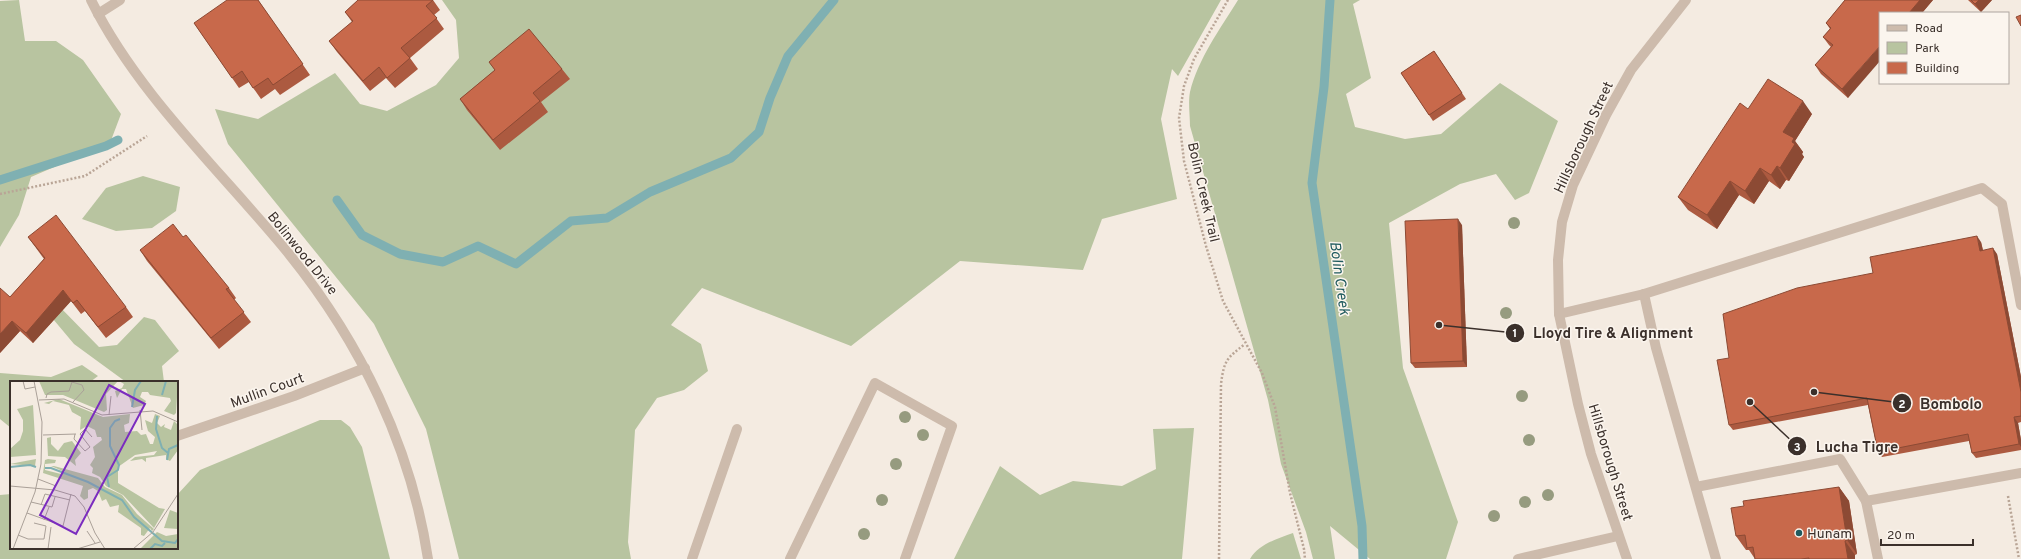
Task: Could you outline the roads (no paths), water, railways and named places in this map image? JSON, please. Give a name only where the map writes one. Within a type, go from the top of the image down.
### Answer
[{"type":"street","name":"Bolinwood Drive","points":[[91,0],[98,14],[137,74],[174,122],[289,254],[320,296],[365,368],[403,453],[428,559]]},
{"type":"street","points":[[98,14],[120,0]]},
{"type":"street","name":"Hillsborough Street","points":[[1627,559],[1591,454],[1559,314],[1558,260],[1562,222],[1573,185],[1606,115],[1631,70],[1686,0]]},
{"type":"street","points":[[1559,314],[1644,294],[1982,188],[2002,204],[2021,305]]},
{"type":"street","points":[[1644,294],[1656,348],[1716,559]]},
{"type":"street","name":"Mullin Court","points":[[178,436],[294,396],[365,368]]},
{"type":"street","points":[[790,559],[876,384],[952,426],[905,559]]},
{"type":"street","points":[[692,559],[737,430]]},
{"type":"street","points":[[1696,486],[1840,459],[1866,501],[1878,559]]},
{"type":"street","points":[[1866,501],[2021,473]]},
{"type":"street","points":[[1518,559],[1564,554],[1618,536]]},
{"type":"waterway","points":[[337,200],[362,235],[400,254],[443,262],[478,246],[516,264],[571,221],[607,218],[650,192],[731,158],[759,132],[770,98],[788,56],[834,0]]},
{"type":"waterway","name":"Bolin Creek","points":[[1330,0],[1324,87],[1312,183],[1362,526],[1363,559]]},
{"type":"waterway","points":[[0,180],[106,146],[118,140]]},
{"type":"place","name":"Lloyd Tire & Alignment","points":[[1439,325]]},
{"type":"place","name":"Bombolo","points":[[1814,392]]},
{"type":"place","name":"Lucha Tigre","points":[[1750,402]]},
{"type":"place","name":"Hunam","points":[[1799,533]]}]
